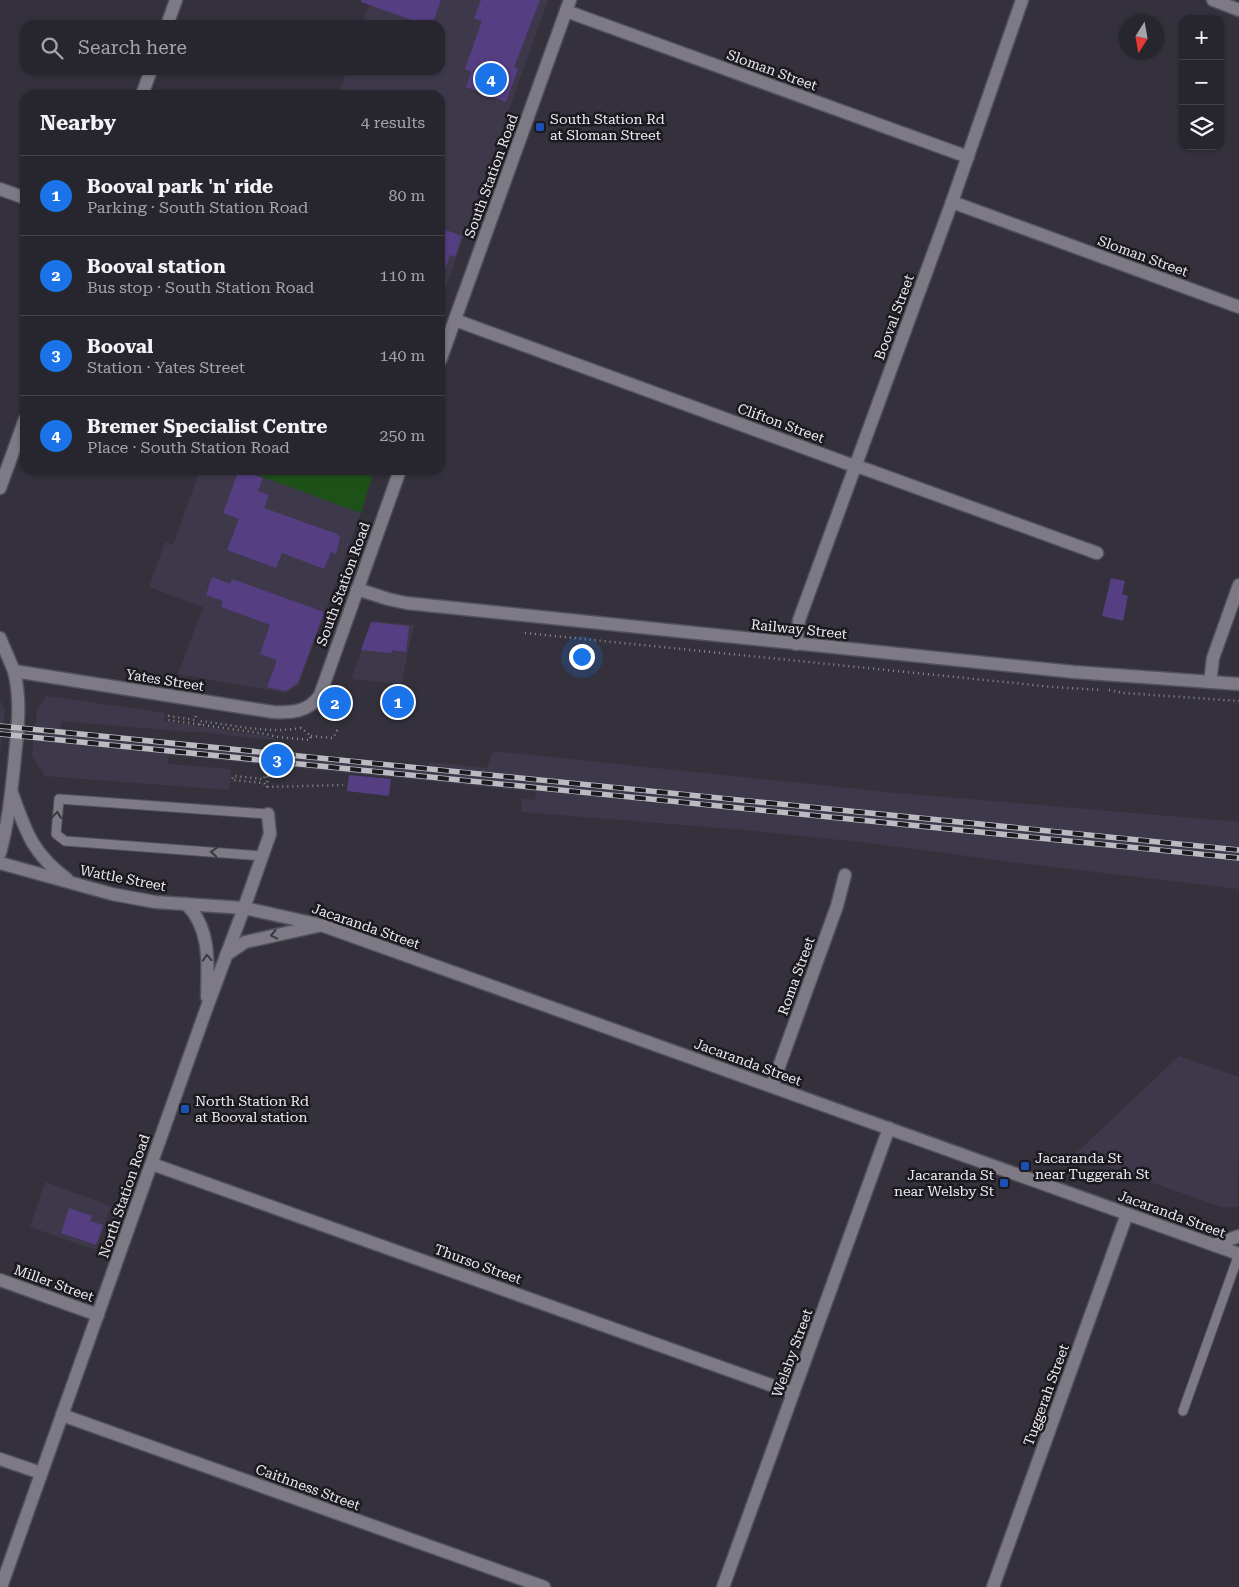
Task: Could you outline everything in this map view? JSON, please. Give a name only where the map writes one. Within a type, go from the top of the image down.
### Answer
[{"type":"street","points":[[169,20],[176,0]]},
{"type":"street","name":"Booval Street","points":[[796,644],[799,620],[952,202],[1022,0]]},
{"type":"street","points":[[1213,0],[1239,10]]},
{"type":"street","name":"Sloman Street","points":[[568,6],[968,157]]},
{"type":"street","name":"South Station Road","points":[[445,344],[568,6]]},
{"type":"street","points":[[144,90],[149,75]]},
{"type":"street","points":[[0,189],[20,196]]},
{"type":"street","name":"Sloman Street","points":[[952,202],[1239,307]]},
{"type":"street","name":"Clifton Street","points":[[455,320],[1097,553]]},
{"type":"street","points":[[0,488],[20,433]]},
{"type":"street","name":"South Station Road","points":[[310,706],[320,695],[398,475]]},
{"type":"street","points":[[1210,682],[1212,658],[1239,585]]},
{"type":"street","name":"Railway Street","points":[[357,589],[388,599],[406,602],[1074,672],[1239,684]]},
{"type":"street","points":[[0,638],[14,671],[20,708],[12,790],[5,835],[0,853]]},
{"type":"street","name":"Yates Street","points":[[14,671],[273,712],[292,712],[310,706]]},
{"type":"street","points":[[12,790],[26,832],[33,845],[56,871],[73,884]]},
{"type":"street","name":"North Station Road","points":[[1,1587],[270,834],[268,814]]},
{"type":"street","name":"Wattle Street","points":[[0,862],[73,884],[155,902],[244,908]]},
{"type":"street","name":"Roma Street","points":[[772,1086],[837,906],[845,875]]},
{"type":"street","points":[[186,904],[198,917],[201,924],[208,956],[207,1007]]},
{"type":"street","name":"Jacaranda Street","points":[[244,908],[321,925],[1239,1254]]},
{"type":"street","points":[[226,955],[245,942],[321,925]]},
{"type":"street","name":"Welsby Street","points":[[724,1587],[889,1128]]},
{"type":"street","name":"Thurso Street","points":[[152,1164],[793,1393]]},
{"type":"street","name":"Tuggerah Street","points":[[993,1587],[1127,1214]]},
{"type":"street","points":[[1214,1245],[1239,1236]]},
{"type":"street","name":"Miller Street","points":[[0,1280],[98,1314]]},
{"type":"street","name":"Caithness Street","points":[[62,1414],[544,1587]]},
{"type":"street","points":[[0,1459],[41,1473]]},
{"type":"lane","points":[[262,856],[65,841],[56,834],[59,799],[268,814]]},
{"type":"lane","points":[[1183,1410],[1239,1254]]},
{"type":"path","points":[[525,633],[1043,686],[1239,701]]},
{"type":"path","points":[[196,716],[195,720],[169,716],[168,720],[277,738],[310,740],[311,736]]},
{"type":"path","points":[[200,725],[200,721],[286,731],[301,728],[311,736],[333,738],[338,729]]},
{"type":"path","points":[[267,787],[268,776],[265,775],[264,779],[233,776],[232,780],[264,783],[267,787],[343,784]]},
{"type":"shaded area","points":[[371,0],[548,0],[445,290],[445,90],[340,90],[345,75],[445,75],[445,20],[364,20]]},
{"type":"shaded area","points":[[198,475],[258,475],[361,513],[299,684],[286,693],[178,674],[203,607],[149,587],[165,542],[173,545]]},
{"type":"shaded area","points":[[372,621],[414,625],[401,684],[351,679]]},
{"type":"shaded area","points":[[46,696],[165,713],[164,721],[266,736],[274,738],[274,740],[190,731],[61,721],[61,729],[428,766],[429,762],[487,768],[493,751],[886,792],[1239,822],[1239,889],[869,843],[746,830],[521,812],[522,798],[535,800],[536,792],[169,755],[168,764],[231,769],[229,790],[45,776],[32,756],[37,710]]},
{"type":"shaded area","points":[[0,700],[5,711],[0,752]]},
{"type":"shaded area","points":[[1179,1056],[1239,1077],[1238,1206],[1224,1208],[1074,1155]]},
{"type":"shaded area","points":[[45,1182],[111,1206],[96,1250],[30,1227]]},
{"type":"green space","points":[[258,475],[372,475],[361,513]]},
{"type":"building","points":[[361,0],[441,0],[434,20],[412,20],[361,2]]},
{"type":"building","points":[[481,0],[540,0],[514,67],[518,69],[506,102],[466,87],[471,72],[465,69],[482,21],[474,18]]},
{"type":"building","points":[[445,230],[462,236],[455,257],[450,255],[445,270]]},
{"type":"building","points":[[237,475],[254,475],[263,478],[258,491],[269,495],[264,508],[337,534],[340,537],[336,554],[331,552],[324,569],[282,553],[276,568],[227,550],[239,519],[223,513]]},
{"type":"building","points":[[212,577],[230,584],[232,579],[324,612],[298,683],[286,691],[267,687],[277,660],[260,654],[270,625],[221,607],[223,601],[206,595]]},
{"type":"building","points":[[1111,578],[1125,581],[1122,594],[1128,596],[1123,621],[1102,616]]},
{"type":"building","points":[[371,622],[409,626],[406,652],[392,650],[392,653],[361,650]]},
{"type":"building","points":[[349,775],[391,779],[389,796],[347,791]]},
{"type":"building","points":[[69,1208],[92,1216],[90,1221],[103,1225],[96,1245],[61,1233]]},
{"type":"railway","points":[[0,726],[1239,850]]},
{"type":"railway","points":[[0,734],[1239,858]]},
{"type":"place","name":"Bremer Specialist Centre","points":[[491,79]]},
{"type":"place","name":"South Station Rd at Sloman Street","points":[[540,127]]},
{"type":"place","name":"Booval park 'n' ride","points":[[398,702]]},
{"type":"place","name":"Booval station","points":[[335,703]]},
{"type":"place","name":"Booval","points":[[277,760]]},
{"type":"place","name":"North Station Rd at Booval station","points":[[185,1109]]},
{"type":"place","name":"Jacaranda St near Tuggerah St","points":[[1025,1166]]},
{"type":"place","name":"Jacaranda St near Welsby St","points":[[1004,1183]]}]
